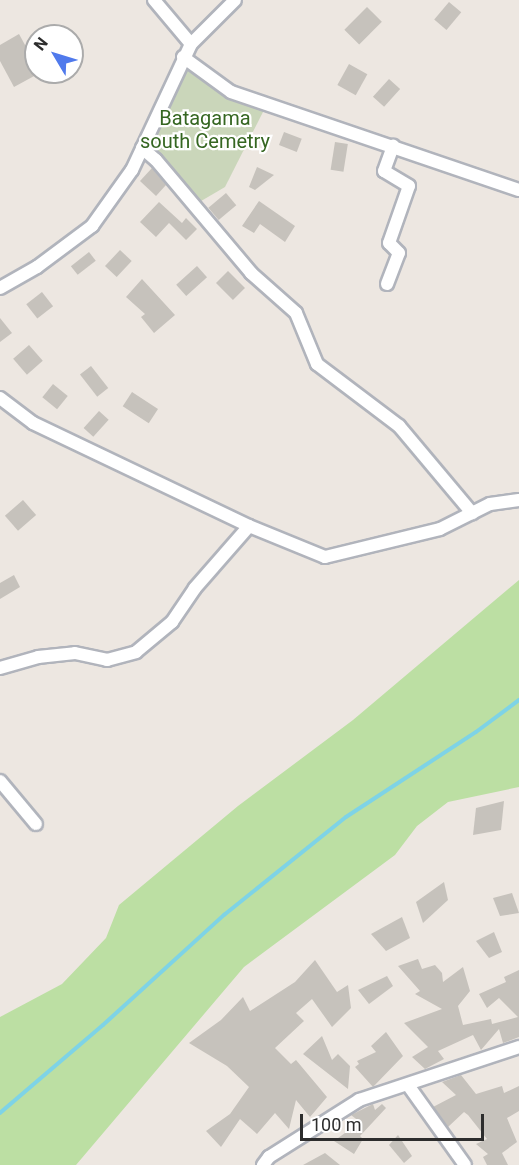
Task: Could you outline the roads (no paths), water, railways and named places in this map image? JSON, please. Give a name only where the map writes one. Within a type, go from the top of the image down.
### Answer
[{"type":"street","points":[[154,0],[191,44]]},
{"type":"street","points":[[0,288],[37,267],[92,226],[132,170],[191,44],[235,0]]},
{"type":"street","points":[[183,57],[231,92],[519,190]]},
{"type":"street","points":[[387,284],[399,254],[388,243],[409,186],[384,171],[393,146]]},
{"type":"street","points":[[142,148],[156,160],[251,273],[296,313],[316,364],[399,426],[472,513]]},
{"type":"street","points":[[0,398],[33,423],[249,526],[325,557],[440,529],[490,504],[519,500]]},
{"type":"street","points":[[0,668],[38,657],[75,653],[107,660],[136,652],[172,622],[195,588],[249,526]]},
{"type":"street","points":[[0,781],[36,824]]},
{"type":"street","points":[[263,1165],[269,1157],[359,1100],[519,1047]]},
{"type":"street","points":[[408,1084],[465,1165]]},
{"type":"waterway","points":[[0,1113],[103,1025],[224,915],[346,817],[476,732],[519,700]]},
{"type":"park label","name":"Batagama south Cemetry","points":[[205,130]]}]
